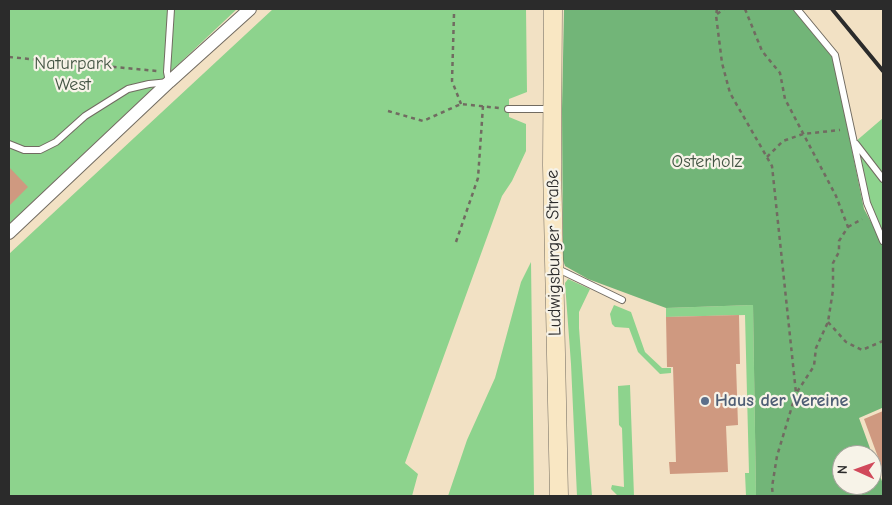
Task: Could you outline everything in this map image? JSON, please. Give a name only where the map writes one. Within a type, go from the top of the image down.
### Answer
[{"type":"street","points":[[9,233],[168,77],[250,9]]},
{"type":"street","name":"Ludwigsburger Straße","points":[[553,9],[554,267],[559,496]]},
{"type":"lane","points":[[9,144],[24,150],[40,150],[56,142],[85,116],[128,89],[168,77],[171,9]]},
{"type":"lane","points":[[797,9],[835,56],[867,203],[883,240]]},
{"type":"lane","points":[[508,109],[553,109]]},
{"type":"lane","points":[[855,142],[883,179]]},
{"type":"lane","points":[[554,267],[622,300]]},
{"type":"path","points":[[717,9],[716,15],[722,64],[730,93],[772,166],[796,393]]},
{"type":"path","points":[[716,15],[724,9]]},
{"type":"path","points":[[745,9],[762,51],[780,73],[785,99],[836,196],[848,227]]},
{"type":"path","points":[[454,14],[452,81],[461,104]]},
{"type":"path","points":[[9,56],[168,77]]},
{"type":"path","points":[[388,111],[423,121],[461,104],[508,109]]},
{"type":"path","points":[[456,242],[478,178],[483,106]]},
{"type":"path","points":[[767,157],[783,141],[803,134],[851,128]]},
{"type":"path","points":[[773,496],[772,487],[777,456],[796,393],[814,366],[816,348],[828,322],[833,290],[834,263],[839,252],[839,241],[848,227],[871,213]]},
{"type":"path","points":[[828,322],[846,342],[862,350],[883,341]]},
{"type":"green space","name":"Naturpark West","points":[[9,9],[237,9],[9,224]]},
{"type":"green space","points":[[273,9],[526,9],[527,92],[509,99],[509,117],[526,124],[526,151],[512,181],[502,196],[405,463],[418,474],[412,496],[9,496],[9,254]]},
{"type":"green space","name":"Osterholz","points":[[564,9],[793,9],[833,58],[864,209],[883,244],[882,408],[859,418],[869,445],[832,445],[832,495],[882,495],[882,481],[883,496],[754,496],[756,495],[753,305],[666,308],[588,279],[565,266],[563,260],[562,109]]},
{"type":"green space","points":[[883,118],[883,239],[867,203],[855,142]]},
{"type":"green space","points":[[531,262],[534,496],[448,496],[467,440],[495,378],[521,282]]},
{"type":"green space","points":[[568,279],[590,289],[579,312],[579,328],[592,496],[577,496],[565,283]]},
{"type":"green space","points":[[614,305],[631,312],[645,352],[662,368],[671,368],[671,373],[660,374],[638,352],[629,328],[615,327],[612,324],[610,314]]},
{"type":"green space","points":[[753,305],[756,495],[746,496],[745,473],[749,473],[745,315],[666,317],[666,308]]},
{"type":"green space","points":[[630,385],[634,496],[618,496],[611,489],[612,485],[624,487],[622,428],[619,425],[618,386]]},
{"type":"building","points":[[9,167],[28,187],[9,206]]},
{"type":"building","name":"Haus der Vereine","points":[[739,315],[740,364],[736,364],[738,425],[726,426],[728,472],[670,474],[669,462],[676,462],[673,367],[667,367],[666,317]]},
{"type":"building","points":[[883,411],[883,468],[882,445],[874,445],[864,419]]},
{"type":"railway","points":[[832,9],[883,71]]},
{"type":"place","name":"Haus der Vereine","points":[[705,401]]}]
